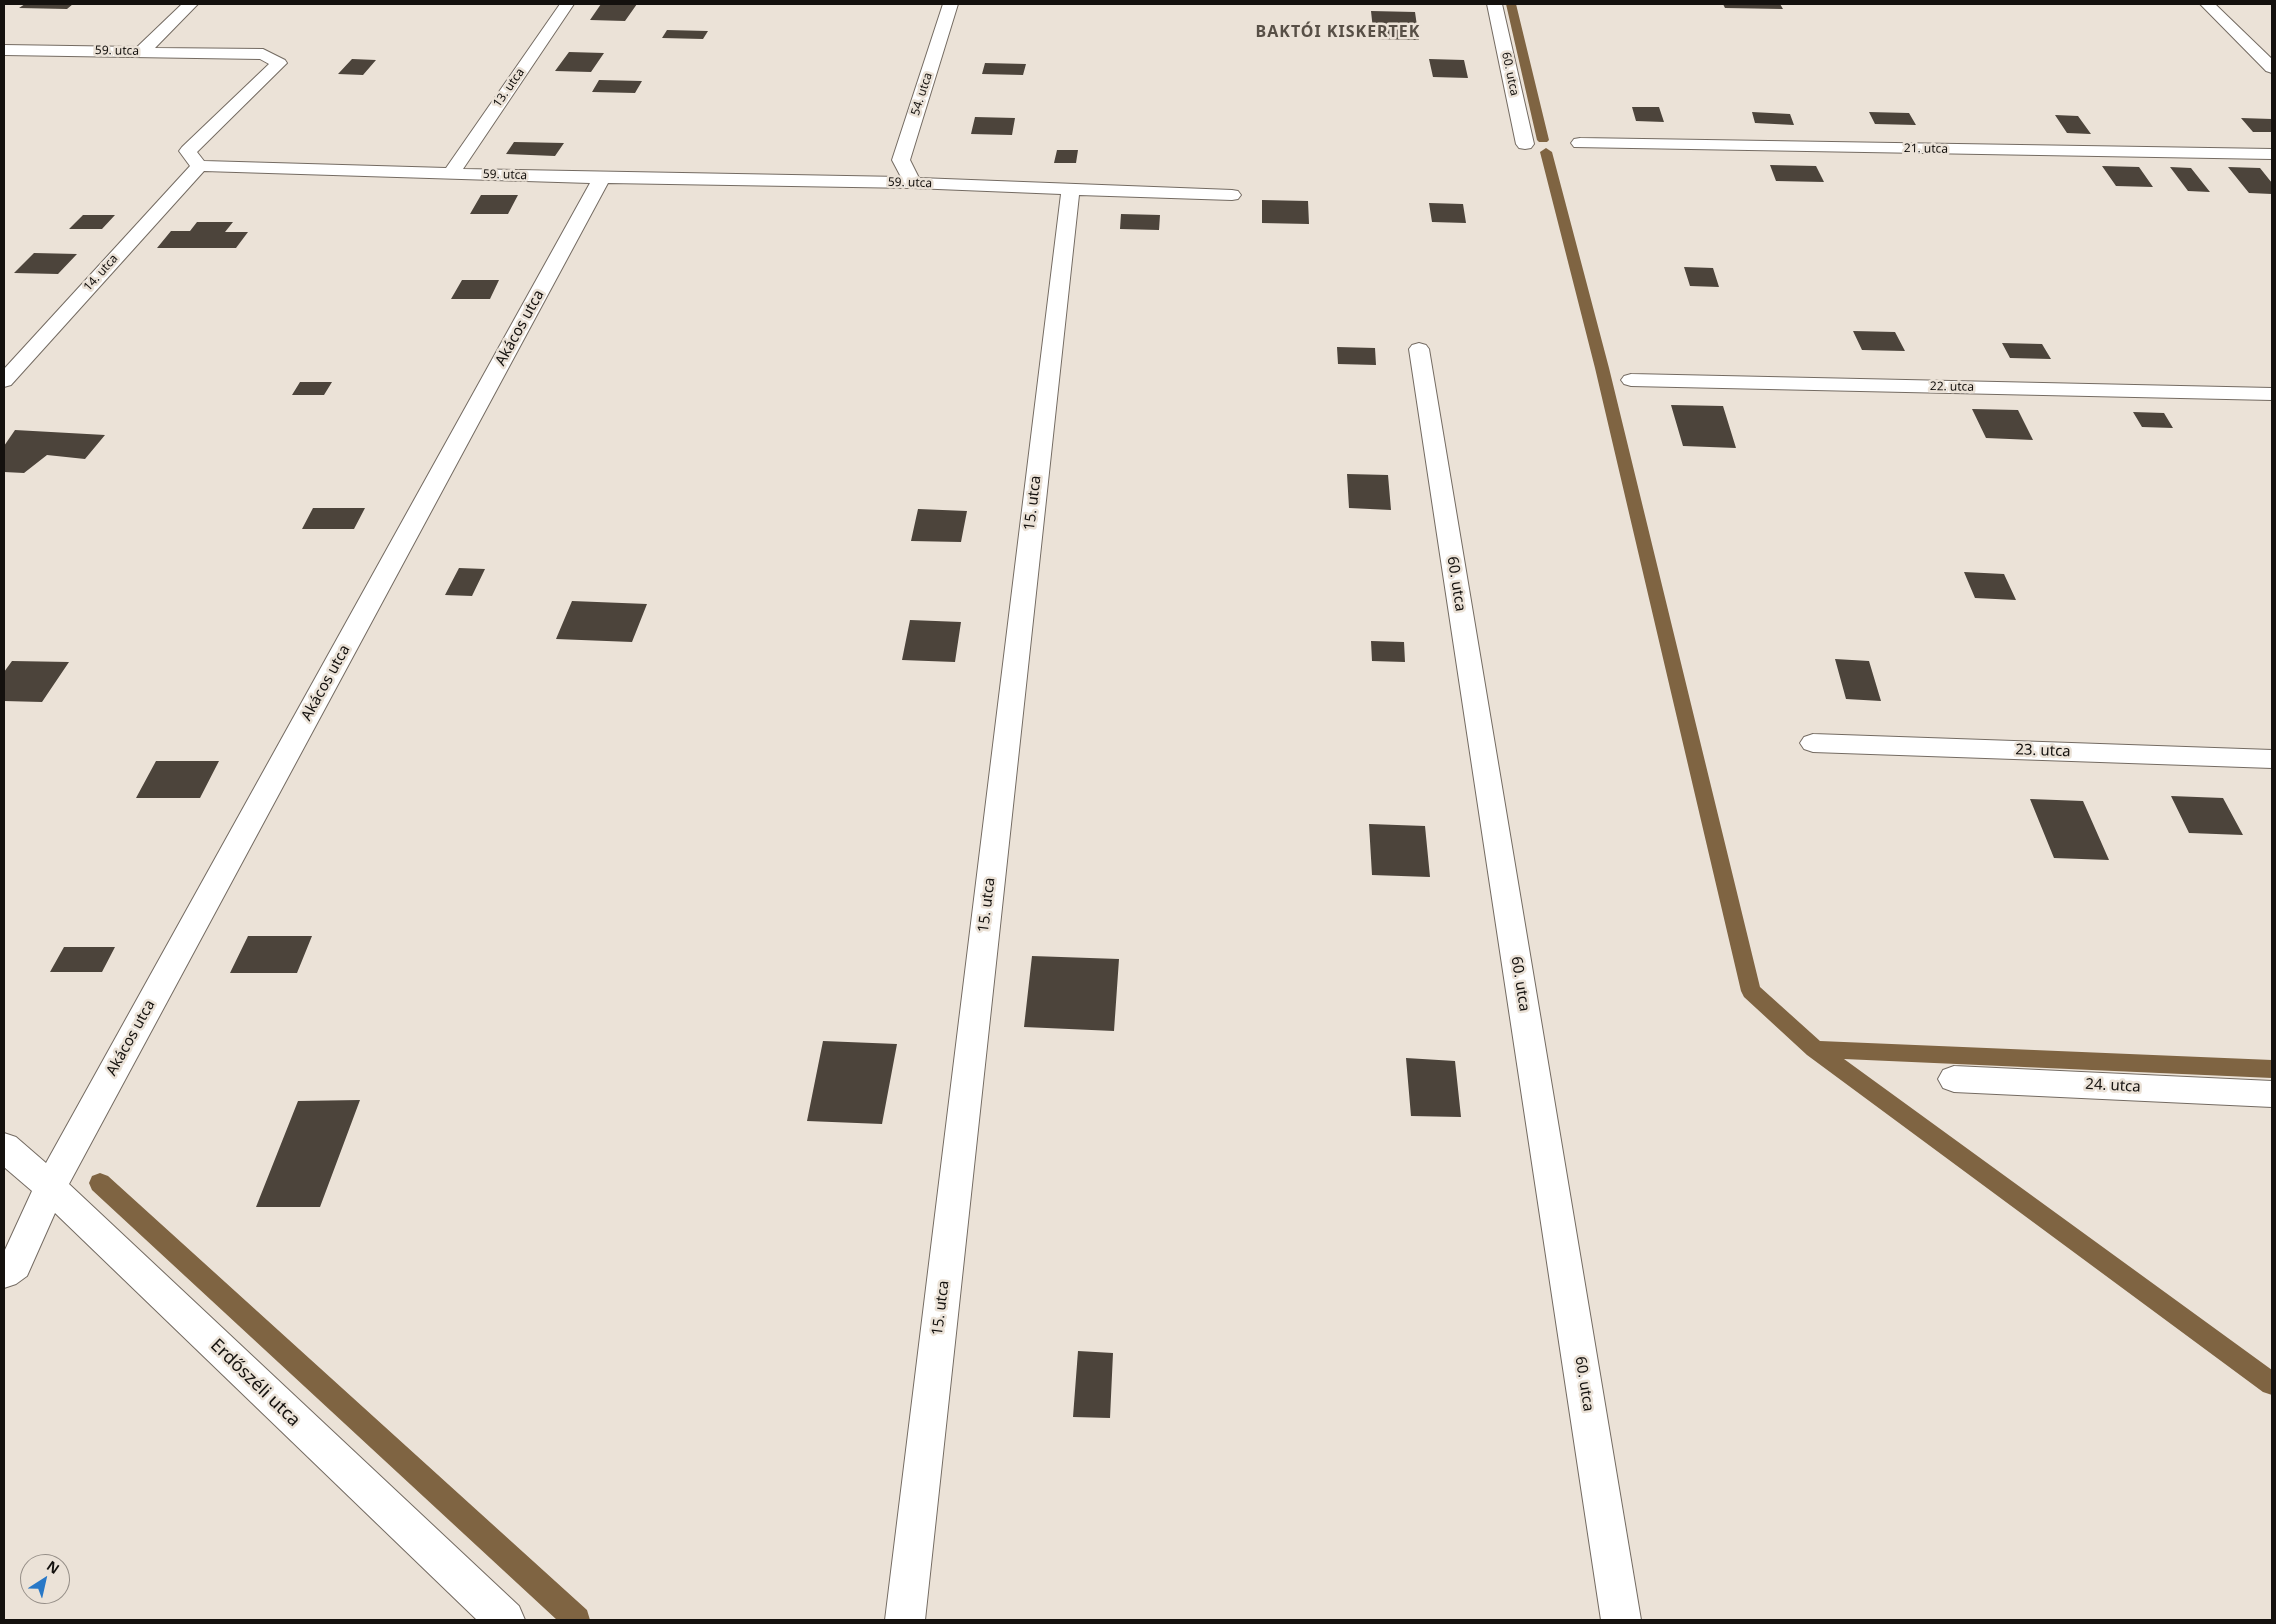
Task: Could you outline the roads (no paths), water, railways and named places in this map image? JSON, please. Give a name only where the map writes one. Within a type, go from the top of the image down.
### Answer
[{"type":"street","points":[[141,52],[190,4]]},
{"type":"street","name":"13. utca","points":[[450,173],[567,4]]},
{"type":"street","name":"54. utca","points":[[913,183],[901,160],[951,4]]},
{"type":"street","name":"60. utca","points":[[1494,4],[1525,144]]},
{"type":"street","points":[[2207,4],[2271,65]]},
{"type":"street","name":"59. utca","points":[[4,50],[263,54],[279,63],[188,151],[198,166],[602,178],[696,178],[913,183],[1232,196]]},
{"type":"street","name":"21. utca","points":[[1580,143],[2272,154]]},
{"type":"street","name":"14. utca","points":[[4,381],[198,166]]},
{"type":"street","name":"Akácos utca","points":[[4,1273],[15,1265],[50,1187],[602,178]]},
{"type":"street","name":"15. utca","points":[[905,1620],[1070,190]]},
{"type":"street","name":"60. utca","points":[[1419,348],[1622,1620]]},
{"type":"street","name":"22. utca","points":[[1632,380],[2272,394]]},
{"type":"street","name":"23. utca","points":[[1813,743],[2272,759]]},
{"type":"street","name":"24. utca","points":[[1954,1078],[2272,1094]]},
{"type":"street","name":"Erdőszéli utca","points":[[4,1147],[50,1187],[505,1620]]},
{"type":"waterway","points":[[1511,4],[1543,140]]},
{"type":"waterway","points":[[1546,152],[1602,368],[1751,991],[1815,1049]]},
{"type":"waterway","points":[[1815,1049],[2272,1069]]},
{"type":"waterway","points":[[1815,1049],[2272,1384]]},
{"type":"waterway","points":[[100,1183],[577,1620]]},
{"type":"district","name":"BAKTÓI KISKERTEK","points":[[1338,32]]}]
